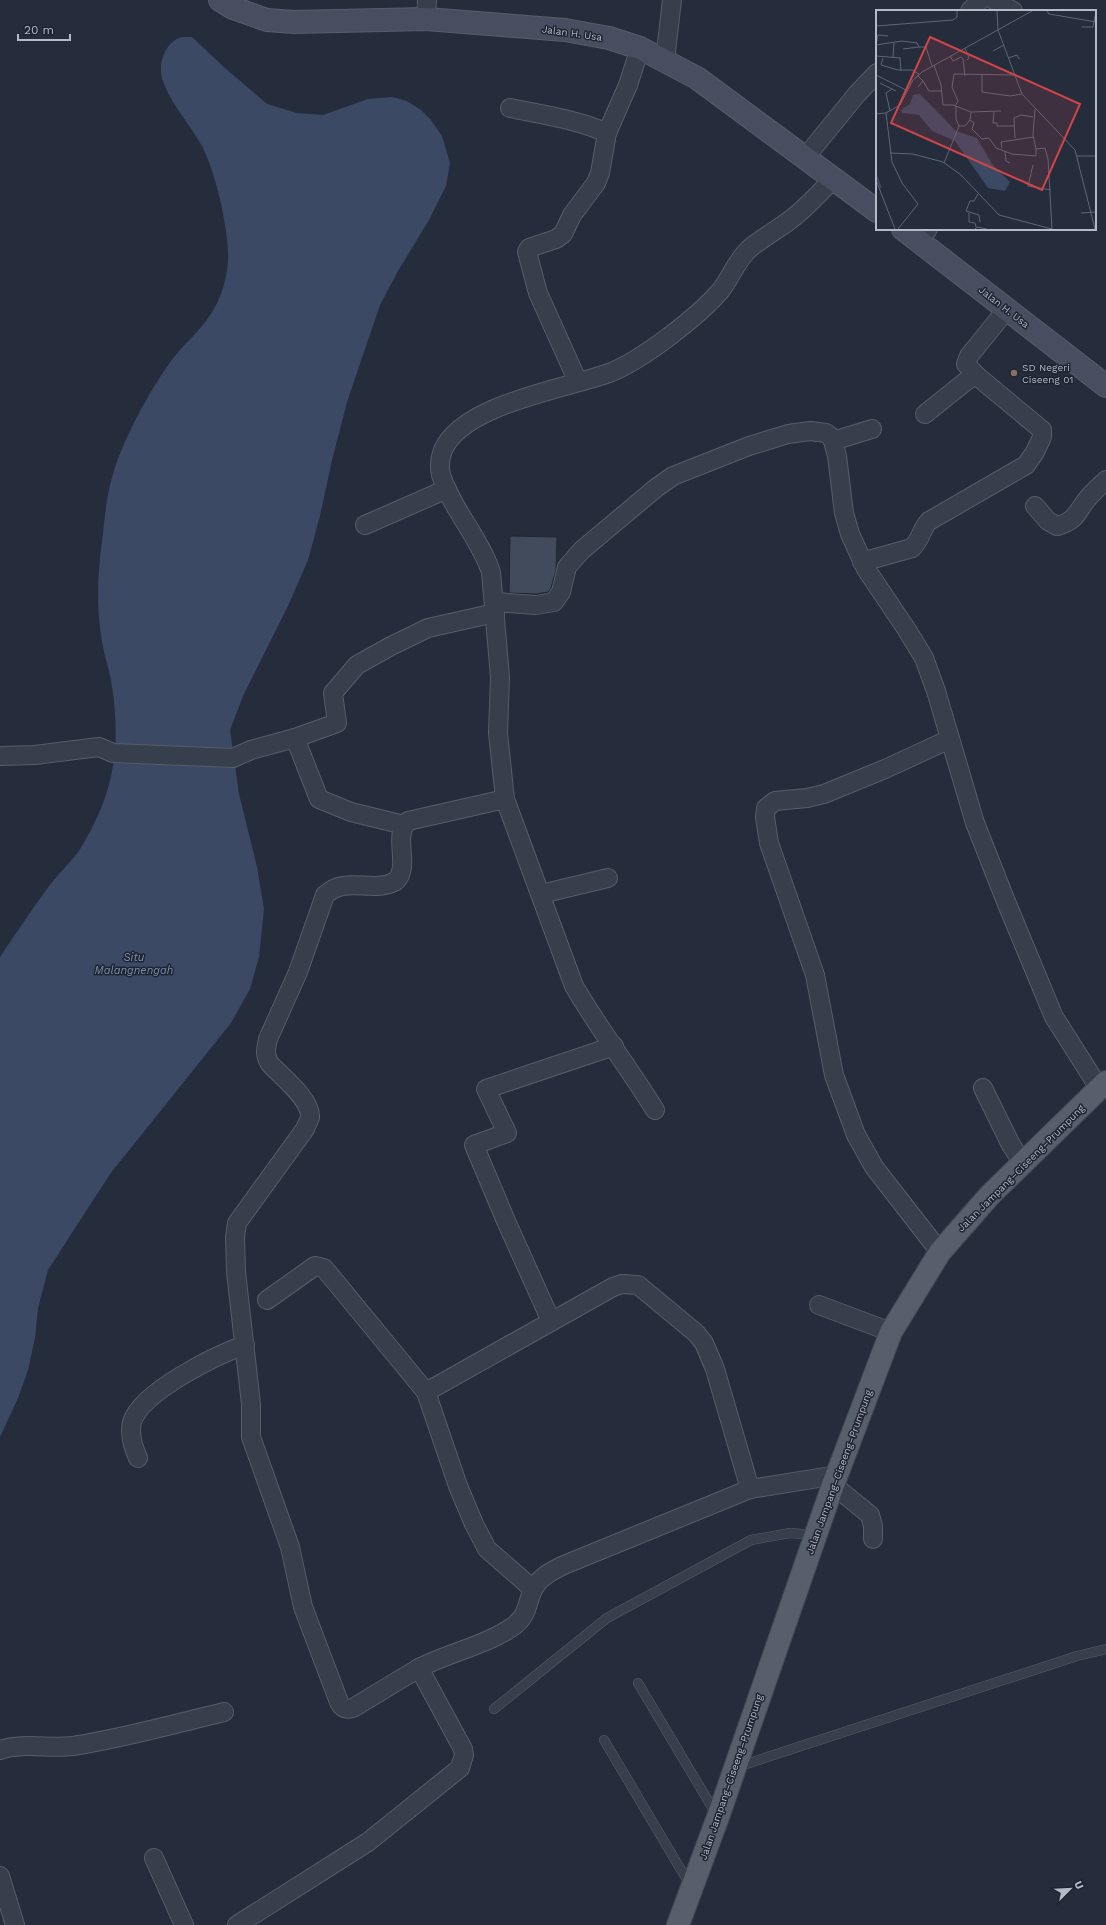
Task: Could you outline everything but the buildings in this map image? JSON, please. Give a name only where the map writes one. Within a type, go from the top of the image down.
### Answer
[{"type":"main road","name":"Jalan Jampang–Ciseeng–Prumpung","points":[[678,1925],[718,1817],[733,1768],[835,1480],[891,1332],[940,1252],[990,1196],[1102,1085]]},
{"type":"street","name":"Jalan H. Usa","points":[[220,0],[233,8],[267,20],[294,22],[426,10],[565,30],[609,38],[640,48],[697,78],[804,159],[876,210]]},
{"type":"street","points":[[664,60],[672,0]]},
{"type":"street","points":[[971,10],[980,0]]},
{"type":"street","points":[[994,0],[1011,10]]},
{"type":"street","points":[[578,382],[538,293],[527,252],[530,248],[556,239],[563,234],[572,215],[596,182],[600,172],[607,133],[628,85],[640,48]]},
{"type":"street","points":[[804,159],[857,94],[876,74]]},
{"type":"street","points":[[510,108],[563,118],[589,125],[607,133]]},
{"type":"street","points":[[655,1110],[614,1046],[588,1011],[574,986],[505,799],[498,734],[500,677],[491,572],[486,556],[447,489],[441,473],[440,462],[443,450],[458,432],[475,419],[496,408],[609,373],[646,353],[713,299],[750,249],[791,220],[833,179]]},
{"type":"street","name":"Jalan H. Usa","points":[[916,233],[1007,309],[1106,386]]},
{"type":"street","points":[[862,562],[912,548],[918,543],[925,526],[929,521],[1012,474],[1031,460],[1042,437],[1042,430],[968,368],[966,364],[967,360],[1007,309]]},
{"type":"street","points":[[925,414],[975,374]]},
{"type":"street","points":[[833,441],[872,429]]},
{"type":"street","points":[[0,756],[35,755],[99,747],[113,753],[233,758],[251,750],[295,738],[337,723],[333,693],[357,665],[428,628],[495,607],[536,605],[554,602],[561,592],[567,567],[578,554],[656,488],[674,476],[749,446],[788,434],[802,431],[818,431],[826,433],[833,441],[837,456],[844,513],[850,534],[862,562],[872,580],[908,630],[924,658],[936,691],[976,823],[1054,1017],[1102,1085]]},
{"type":"street","points":[[1035,506],[1048,520],[1057,526],[1068,523],[1080,512],[1088,498],[1106,480]]},
{"type":"street","points":[[366,525],[447,489]]},
{"type":"street","points":[[295,738],[319,799],[351,812],[404,825]]},
{"type":"street","points":[[940,1252],[874,1167],[856,1135],[834,1075],[815,974],[769,843],[765,817],[766,808],[775,801],[807,798],[824,794],[885,769],[950,739]]},
{"type":"street","points":[[505,799],[408,821],[404,825],[402,834],[402,870],[396,882],[380,887],[333,887],[325,895],[298,972],[268,1039],[266,1050],[266,1059],[302,1096],[308,1107],[310,1117],[305,1129],[238,1223],[235,1237],[236,1272],[251,1404],[251,1437],[254,1450],[290,1547],[303,1607],[341,1707],[349,1709],[353,1708],[419,1668],[435,1660],[484,1641],[514,1626],[526,1613],[533,1589],[542,1578],[564,1565],[750,1488],[835,1480],[870,1515],[873,1526],[873,1539]]},
{"type":"street","points":[[541,894],[608,878]]},
{"type":"street","points":[[551,1321],[474,1146],[507,1133],[486,1089],[614,1046]]},
{"type":"street","points":[[983,1088],[1011,1146],[1023,1163]]},
{"type":"street","points":[[267,1300],[315,1266],[324,1268],[426,1392],[458,1486],[474,1524],[487,1549],[533,1589]]},
{"type":"street","points":[[426,1392],[551,1321],[622,1284],[638,1285],[696,1333],[704,1343],[715,1369],[750,1488]]},
{"type":"street","points":[[819,1305],[891,1332]]},
{"type":"street","points":[[138,1458],[133,1448],[131,1436],[132,1422],[139,1410],[172,1382],[220,1354],[245,1345]]},
{"type":"street","points":[[236,1925],[368,1842],[460,1768],[464,1755],[462,1749],[419,1668]]},
{"type":"street","points":[[0,1750],[24,1746],[71,1746],[114,1738],[224,1712]]},
{"type":"street","points":[[154,1858],[184,1925]]},
{"type":"street","points":[[0,1876],[15,1925]]},
{"type":"lane","points":[[494,1709],[607,1618],[751,1540],[790,1532],[816,1535]]},
{"type":"lane","points":[[733,1768],[1070,1659],[1106,1649]]},
{"type":"lane","points":[[638,1683],[718,1817]]},
{"type":"lane","points":[[604,1740],[692,1888]]},
{"type":"water","name":"Situ Malangnengah","points":[[182,37],[192,37],[267,104],[297,113],[323,115],[368,99],[392,97],[407,101],[421,110],[431,120],[442,136],[450,163],[446,186],[429,220],[398,271],[380,305],[347,402],[308,560],[288,606],[243,696],[230,730],[239,794],[257,867],[264,909],[259,957],[250,989],[231,1023],[110,1174],[48,1270],[38,1308],[35,1338],[28,1370],[18,1398],[0,1437],[0,957],[49,886],[79,851],[95,823],[107,792],[114,760],[116,726],[111,680],[99,622],[98,584],[105,511],[109,489],[118,460],[139,413],[165,369],[208,318],[222,292],[227,273],[227,236],[213,173],[203,148],[175,106],[162,78],[161,65],[164,53],[176,39]]},
{"type":"place","name":"SD Negeri Ciseeng 01","points":[[1014,373]]}]
